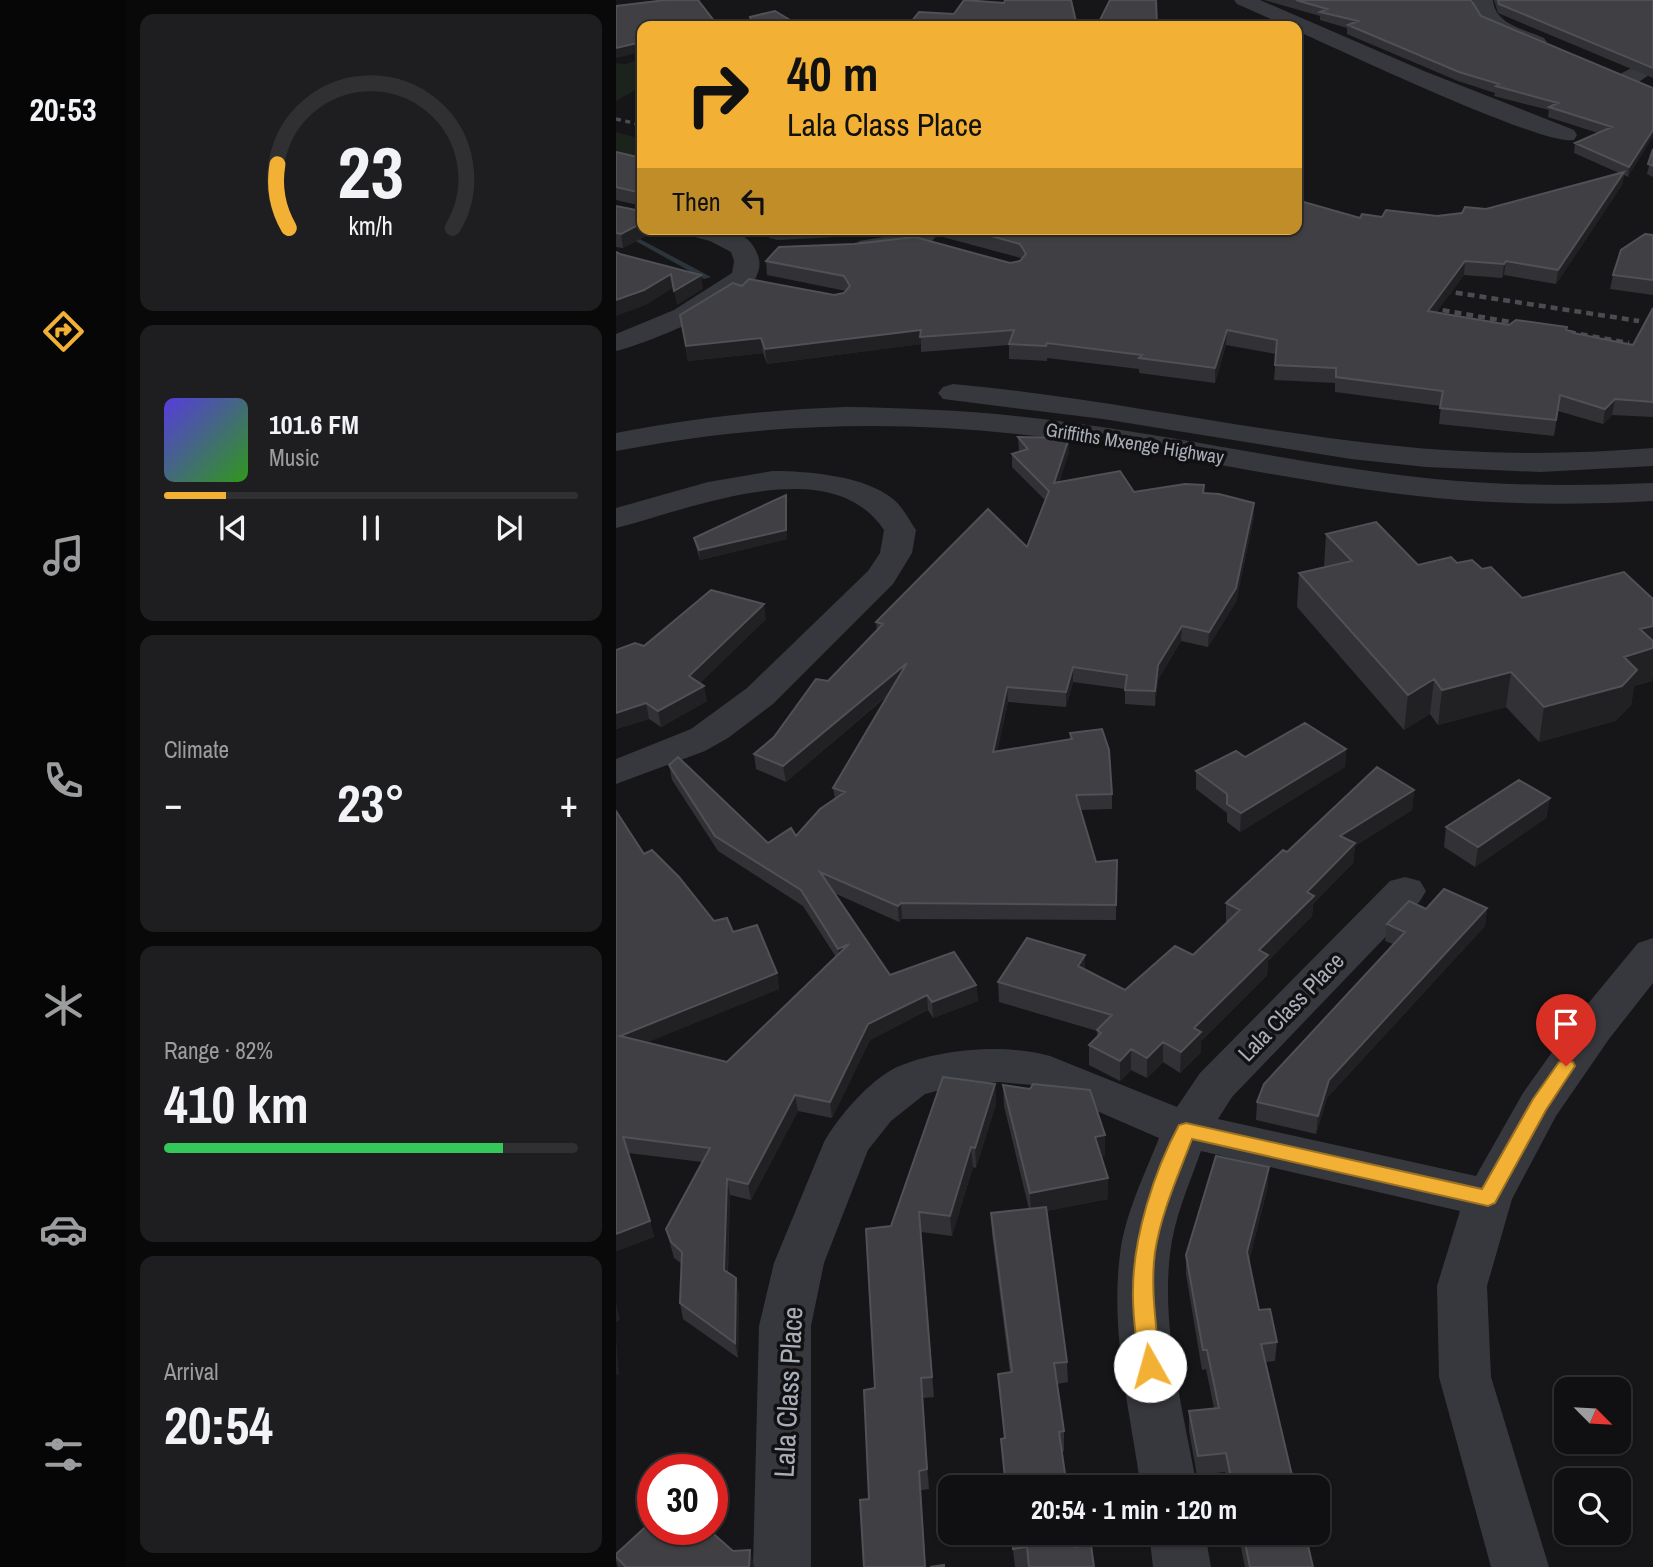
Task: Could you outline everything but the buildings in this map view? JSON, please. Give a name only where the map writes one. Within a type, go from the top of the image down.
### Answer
[{"type":"street","points":[[1244,0],[1293,21]]},
{"type":"street","points":[[1483,0],[1482,8],[1488,19],[1554,48]]},
{"type":"street","points":[[1302,25],[1530,123],[1566,135]]},
{"type":"street","points":[[1628,79],[1653,63]]},
{"type":"street","points":[[1603,69],[1653,89]]},
{"type":"street","points":[[715,235],[756,252],[747,261],[745,283]]},
{"type":"street","points":[[843,248],[928,239]]},
{"type":"street","points":[[695,276],[745,283]]},
{"type":"street","points":[[616,343],[661,328],[745,283]]},
{"type":"street","name":"Griffiths Mxenge Highway","points":[[616,415],[767,394],[839,391],[933,392],[1013,397],[1352,450],[1450,460],[1618,461],[1653,457]]},
{"type":"street","name":"Griffiths Mxenge Highway","points":[[616,442],[727,424],[816,417],[972,420],[1073,432],[1336,476],[1473,492],[1547,495],[1653,492]]},
{"type":"street","points":[[616,518],[741,485],[764,481],[818,482],[853,491],[883,507],[900,530],[896,553],[881,577],[752,703],[712,732],[649,761],[616,772]]},
{"type":"street","name":"Lala Class Place","points":[[1167,1475],[1146,1342],[1143,1292],[1145,1253],[1156,1209],[1186,1130],[1216,1085],[1405,891]]},
{"type":"street","points":[[1520,1567],[1465,1377],[1462,1286],[1488,1198],[1539,1105],[1593,1028],[1653,953]]},
{"type":"street","name":"Lala Class Place","points":[[782,1567],[785,1326],[799,1263],[817,1213],[849,1142],[875,1109],[910,1081],[960,1068],[999,1065],[1034,1068],[1069,1080],[1186,1130],[1488,1198]]},
{"type":"street","points":[[1179,1545],[1182,1567]]},
{"type":"shaded area","points":[[637,60],[637,89],[616,101],[616,63],[626,64]]},
{"type":"shaded area","points":[[616,132],[637,138],[637,164],[616,158]]},
{"type":"waterway","points":[[616,232],[634,238],[707,277]]},
{"type":"railway","points":[[616,119],[637,124]]},
{"type":"railway","points":[[1432,289],[1639,321]]},
{"type":"railway","points":[[1419,306],[1533,326]]},
{"type":"railway","points":[[1557,330],[1629,343]]},
{"type":"route","points":[[1150,1366],[1143,1292],[1145,1253],[1156,1209],[1186,1130],[1488,1198],[1539,1105],[1566,1066]]}]
